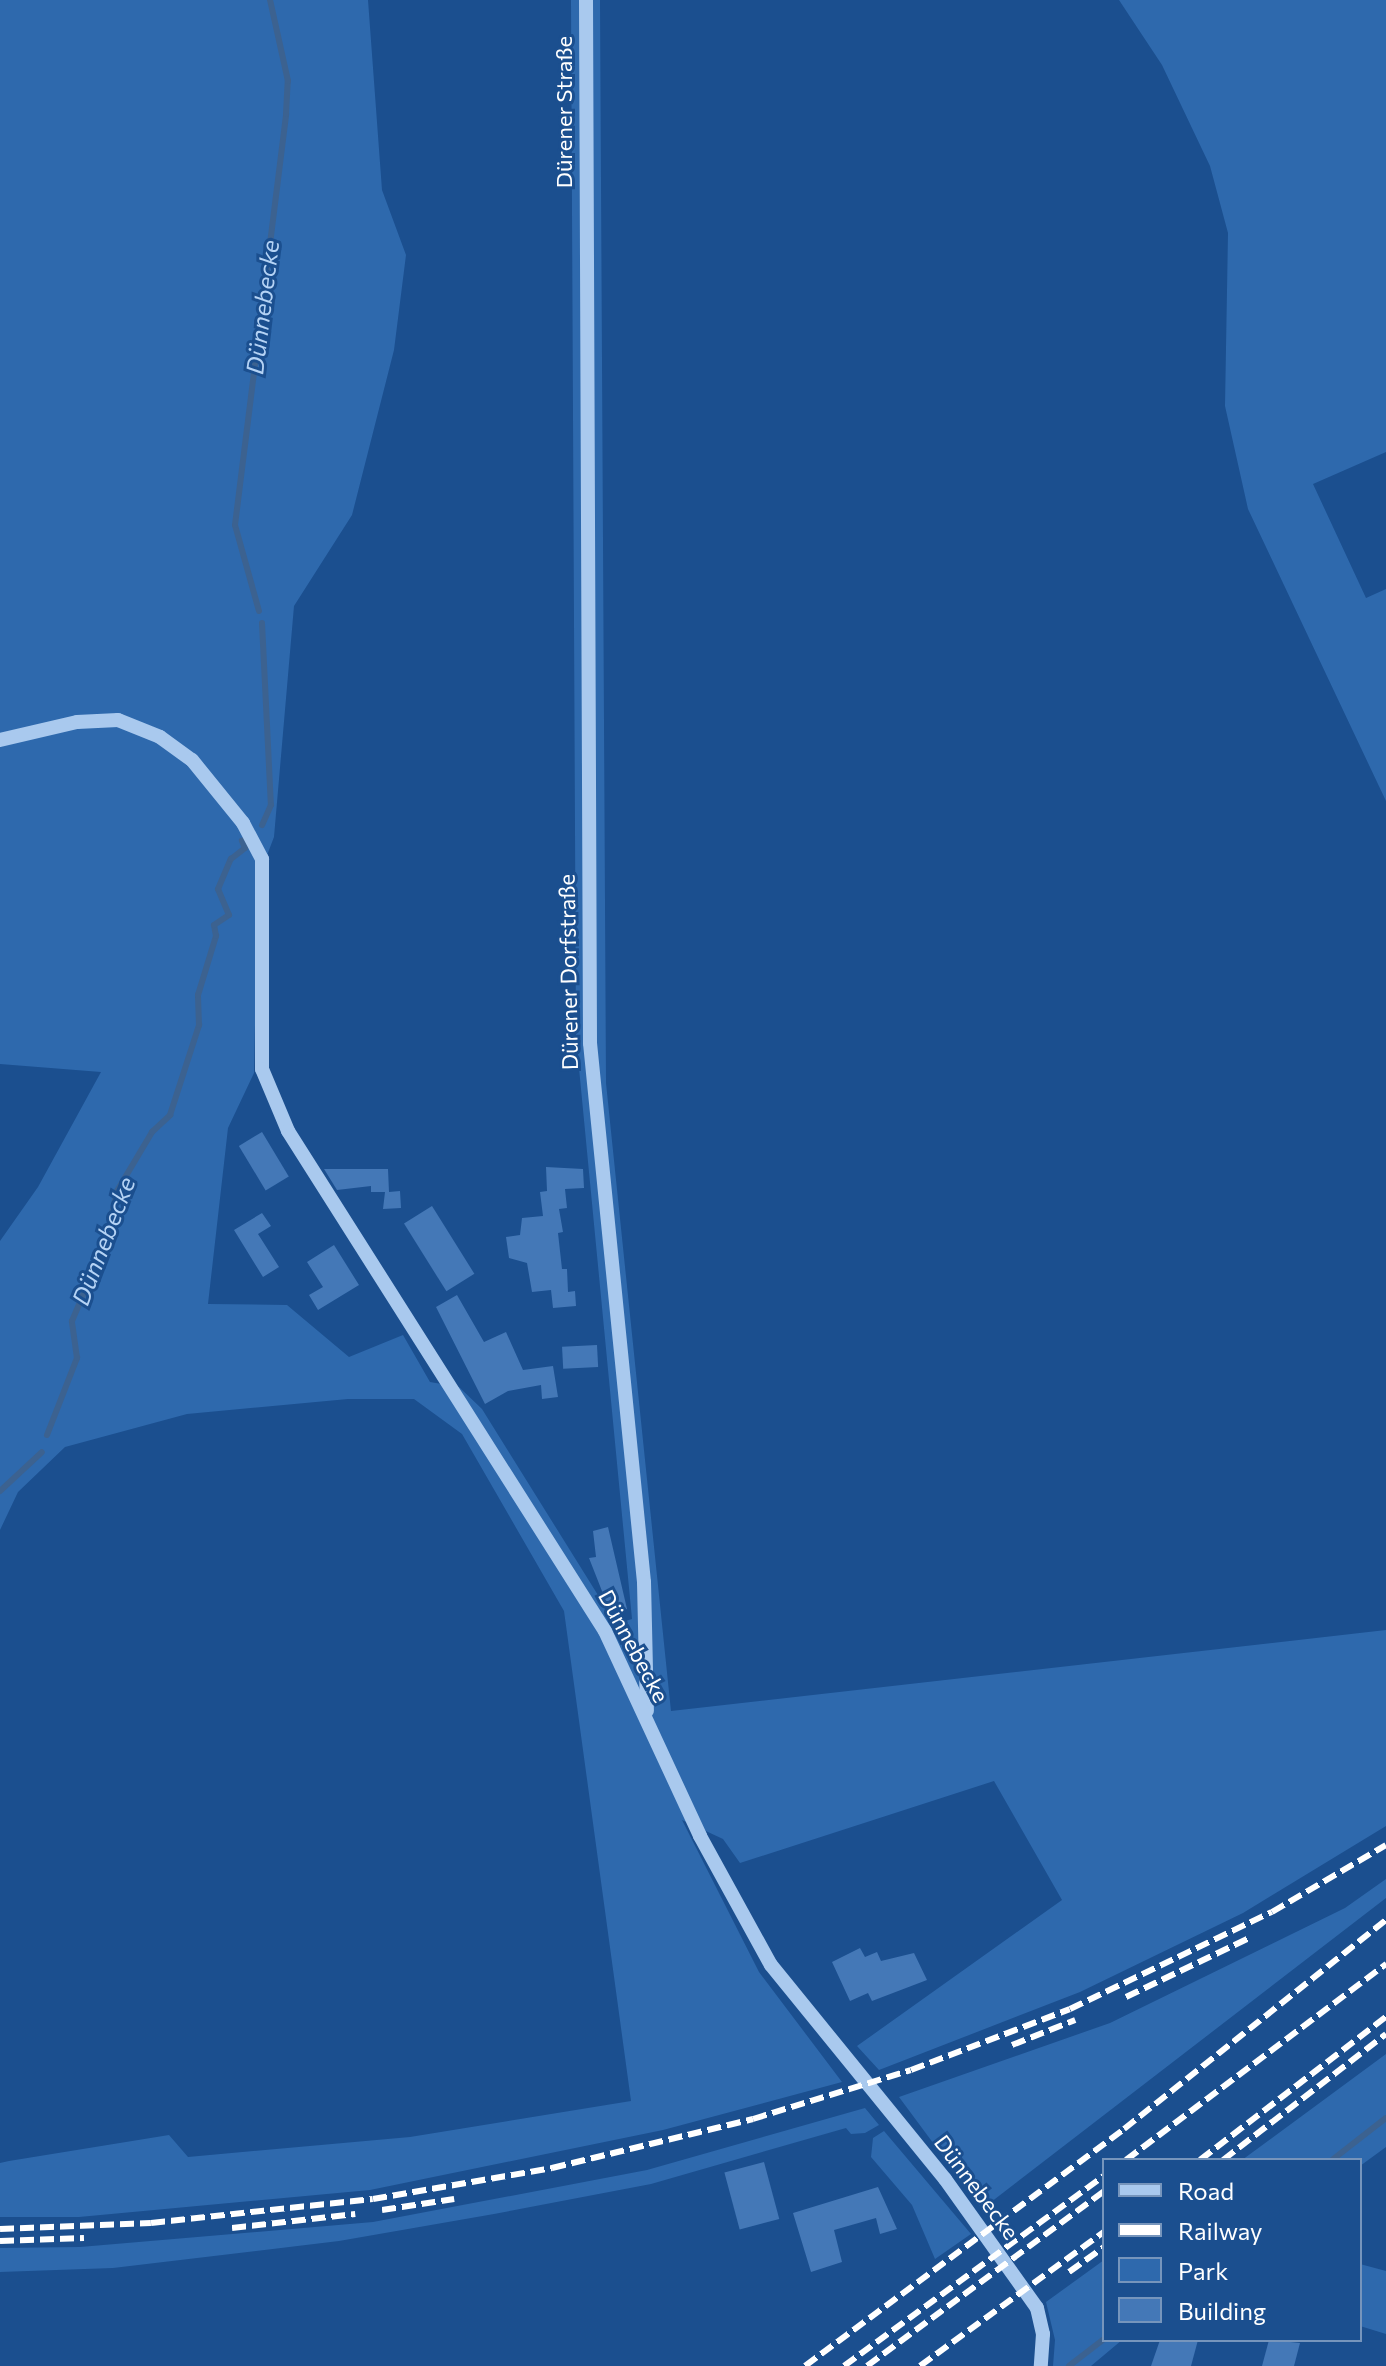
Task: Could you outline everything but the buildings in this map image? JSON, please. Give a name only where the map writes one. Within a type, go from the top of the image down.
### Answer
[{"type":"street","name":"Dürener Straße","points":[[586,0],[586,225]]},
{"type":"street","name":"Dürener Dorfstraße","points":[[586,225],[590,1043],[644,1582],[647,1716]]},
{"type":"street","name":"Dünnebecke","points":[[0,740],[77,722],[118,720],[160,737],[192,760],[243,823],[262,859],[259,1043],[272,1097],[301,1153],[605,1631],[700,1836],[771,1965],[945,2179],[1037,2308],[1043,2334],[1041,2366]]},
{"type":"green space","points":[[0,0],[368,0],[382,190],[406,255],[394,350],[352,515],[294,606],[274,837],[258,879],[254,1073],[228,1128],[208,1304],[287,1305],[349,1357],[403,1335],[430,1382],[459,1387],[482,1409],[616,1624],[632,1619],[576,1037],[571,0],[600,0],[606,1083],[671,1711],[1386,1630],[1386,1826],[1243,1913],[1080,1992],[879,2070],[857,2046],[1062,1900],[994,1781],[740,1863],[723,1839],[682,1820],[759,1972],[842,2082],[663,2130],[370,2190],[79,2217],[0,2217],[0,2163],[9,2161],[169,2135],[188,2157],[410,2137],[631,2101],[564,1611],[462,1434],[414,1399],[348,1399],[187,1414],[65,1447],[18,1492],[0,1530],[0,1241],[38,1187],[101,1072],[0,1064]]},
{"type":"green space","points":[[1119,0],[1386,0],[1386,452],[1313,484],[1366,598],[1386,589],[1386,801],[1248,509],[1225,406],[1228,233],[1210,166],[1162,65]]},
{"type":"green space","points":[[1386,1879],[1386,1898],[982,2209],[899,2097],[1110,2023],[1345,1908]]},
{"type":"green space","points":[[1386,2054],[1386,2147],[1362,2165],[1362,2158],[1245,2158]]},
{"type":"green space","points":[[865,2108],[879,2125],[865,2133],[851,2134],[846,2128],[651,2184],[494,2214],[339,2241],[113,2268],[0,2272],[0,2248],[80,2247],[373,2222],[647,2170]]},
{"type":"green space","points":[[884,2131],[971,2234],[935,2259],[912,2205],[871,2157],[873,2138]]},
{"type":"green space","points":[[1102,2261],[1102,2342],[1120,2342],[1091,2366],[1053,2366],[1055,2340],[1046,2302]]},
{"type":"green space","points":[[1362,2265],[1386,2271],[1386,2334],[1362,2327]]},
{"type":"waterway","name":"Dünnebecke","points":[[259,611],[235,525],[286,114],[288,81],[270,0]]},
{"type":"waterway","name":"Dünnebecke","points":[[262,623],[271,805],[262,825]]},
{"type":"waterway","name":"Dünnebecke","points":[[47,1435],[77,1358],[72,1321],[106,1241],[117,1191],[152,1132],[170,1115],[199,1025],[198,995],[216,936],[214,925],[229,915],[218,889],[231,859],[245,848],[242,841]]},
{"type":"waterway","name":"Dünnebecke","points":[[0,1491],[42,1452]]},
{"type":"waterway","points":[[1335,2158],[1386,2118]]},
{"type":"waterway","points":[[1069,2366],[1102,2341]]},
{"type":"railway","points":[[0,2229],[151,2223],[373,2199],[552,2168],[753,2119],[911,2070],[1070,2009],[1272,1912],[1386,1845]]},
{"type":"railway","points":[[805,2366],[1124,2129],[1386,1920]]},
{"type":"railway","points":[[1126,1997],[1249,1938]]},
{"type":"railway","points":[[1129,2158],[1386,1964]]},
{"type":"railway","points":[[1203,2158],[1386,2017]]},
{"type":"railway","points":[[1012,2045],[1075,2020]]},
{"type":"railway","points":[[1226,2158],[1386,2034]]},
{"type":"railway","points":[[844,2366],[1102,2177]]},
{"type":"railway","points":[[867,2366],[1102,2192]]},
{"type":"railway","points":[[382,2210],[454,2199]]},
{"type":"railway","points":[[232,2228],[355,2214]]},
{"type":"railway","points":[[920,2366],[1102,2233]]},
{"type":"railway","points":[[0,2241],[84,2238]]},
{"type":"railway","points":[[1069,2272],[1102,2248]]}]
